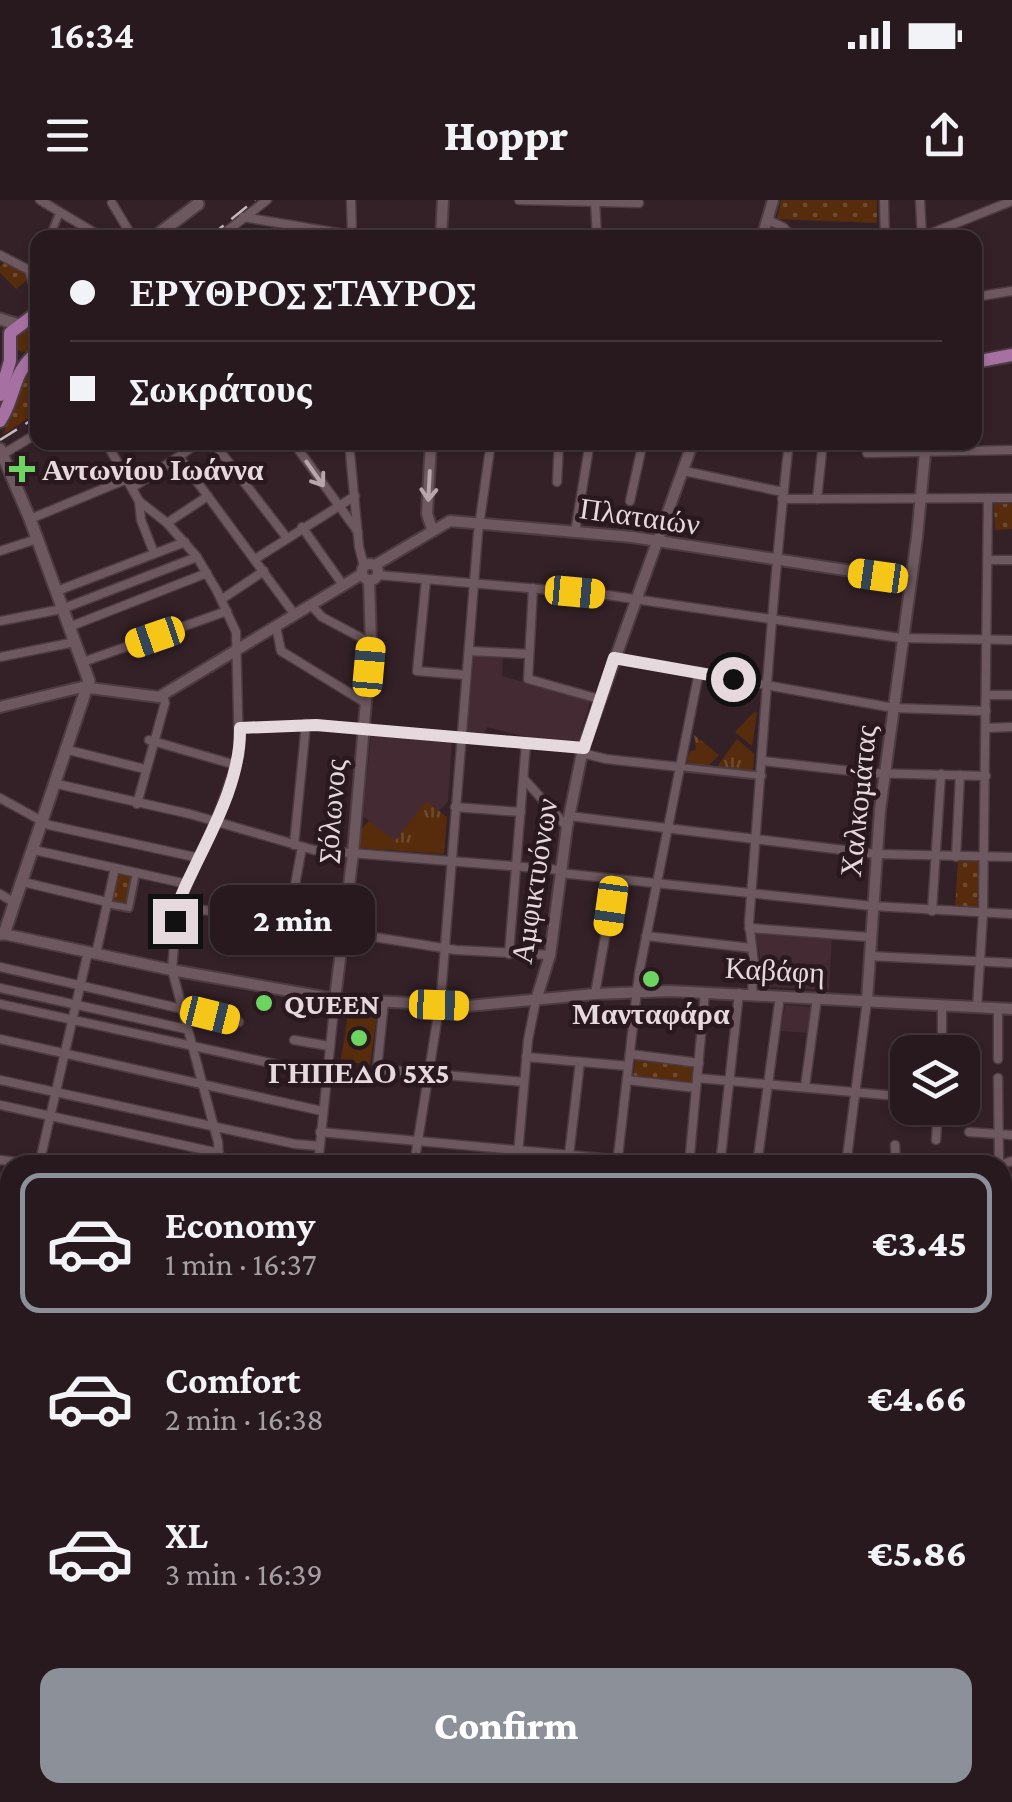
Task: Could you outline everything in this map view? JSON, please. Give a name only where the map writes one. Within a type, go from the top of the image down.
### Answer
[{"type":"main road","points":[[163,230],[200,202]]},
{"type":"main road","points":[[174,230],[200,202]]},
{"type":"main road","points":[[0,319],[27,326]]},
{"type":"main road","points":[[0,395],[7,341],[12,331],[27,326]]},
{"type":"main road","points":[[7,341],[21,357],[30,355]]},
{"type":"main road","points":[[982,357],[1012,352]]},
{"type":"main road","points":[[0,420],[20,368],[30,359]]},
{"type":"main road","points":[[1,453],[70,627],[88,687],[1,938]]},
{"type":"street","points":[[40,200],[89,230]]},
{"type":"street","points":[[228,230],[267,200]]},
{"type":"street","points":[[351,200],[352,230]]},
{"type":"street","points":[[442,230],[443,200]]},
{"type":"street","points":[[519,200],[640,203]]},
{"type":"street","points":[[595,200],[597,230]]},
{"type":"street","points":[[765,230],[773,200]]},
{"type":"street","points":[[884,200],[885,230]]},
{"type":"street","points":[[920,200],[921,230]]},
{"type":"street","points":[[939,230],[1012,201]]},
{"type":"street","points":[[112,203],[126,230]]},
{"type":"street","points":[[52,230],[60,212]]},
{"type":"street","points":[[243,217],[321,230]]},
{"type":"street","points":[[768,220],[785,230]]},
{"type":"street","points":[[283,224],[284,230]]},
{"type":"street","points":[[0,254],[30,273]]},
{"type":"street","points":[[982,295],[1012,291]]},
{"type":"street","points":[[1,453],[30,437]]},
{"type":"street","points":[[982,449],[1012,450]]},
{"type":"street","points":[[111,450],[139,501],[141,520],[154,552]]},
{"type":"street","points":[[179,450],[295,615]]},
{"type":"street","points":[[132,488],[188,450]]},
{"type":"street","points":[[219,450],[287,538]]},
{"type":"street","points":[[299,450],[358,532]]},
{"type":"street","name":"Σόλωνος","points":[[319,1155],[353,852],[371,643],[370,572],[358,532],[349,450]]},
{"type":"street","points":[[431,450],[427,516],[432,529]]},
{"type":"street","points":[[415,1155],[439,1005],[479,523],[490,450]]},
{"type":"street","points":[[557,482],[559,450]]},
{"type":"street","points":[[575,532],[589,450]]},
{"type":"street","points":[[630,500],[641,450]]},
{"type":"street","name":"Αμφικτυόνων","points":[[518,1155],[526,1056],[536,1000],[550,955],[568,821],[583,750],[691,450]]},
{"type":"street","points":[[752,994],[749,928],[787,450]]},
{"type":"street","points":[[817,499],[823,450]]},
{"type":"street","points":[[867,453],[902,450]]},
{"type":"street","name":"Χαλκομάτας","points":[[847,1155],[867,1000],[876,854],[925,450]]},
{"type":"street","points":[[684,471],[783,495],[817,499],[1012,498]]},
{"type":"street","points":[[30,520],[127,478]]},
{"type":"street","points":[[167,524],[208,496]]},
{"type":"street","points":[[255,559],[355,496]]},
{"type":"street","points":[[978,1007],[986,776],[988,498]]},
{"type":"street","points":[[0,1105],[219,1153],[172,970],[178,906],[236,765],[240,728],[236,632],[197,557],[139,501]]},
{"type":"street","name":"Πλαταιών","points":[[163,695],[370,572],[445,521],[658,542],[910,580]]},
{"type":"street","points":[[302,528],[343,585]]},
{"type":"street","points":[[0,551],[37,539]]},
{"type":"street","points":[[56,591],[185,542]]},
{"type":"street","points":[[0,621],[62,609],[197,557]]},
{"type":"street","points":[[988,560],[1012,560]]},
{"type":"street","points":[[222,599],[264,571]]},
{"type":"street","points":[[370,572],[637,599],[902,638],[1012,640]]},
{"type":"street","points":[[70,627],[207,573]]},
{"type":"street","points":[[426,580],[417,671],[466,676]]},
{"type":"street","points":[[533,588],[528,679],[599,700]]},
{"type":"street","points":[[310,606],[322,617],[371,643]]},
{"type":"street","points":[[83,662],[227,611]]},
{"type":"street","points":[[276,626],[282,651],[366,703]]},
{"type":"street","points":[[0,657],[75,642]]},
{"type":"street","points":[[469,651],[529,654]]},
{"type":"street","points":[[614,658],[894,708],[986,711]]},
{"type":"street","points":[[618,1155],[646,936],[698,672]]},
{"type":"street","points":[[0,708],[88,687],[150,698],[163,695],[165,703],[137,804]]},
{"type":"street","points":[[987,694],[1012,695]]},
{"type":"street","points":[[240,728],[306,724],[526,743],[680,768],[762,776]]},
{"type":"street","points":[[288,923],[298,846],[306,724]]},
{"type":"street","points":[[986,728],[1012,728]]},
{"type":"street","points":[[152,741],[236,765]]},
{"type":"street","points":[[510,954],[526,743]]},
{"type":"street","points":[[68,750],[141,768]]},
{"type":"street","points":[[763,760],[886,773],[986,776]]},
{"type":"street","points":[[932,911],[941,774]]},
{"type":"street","points":[[956,857],[960,775]]},
{"type":"street","points":[[524,780],[568,821],[876,854],[1012,857]]},
{"type":"street","points":[[56,784],[216,820],[298,846],[516,865],[657,886],[932,911],[1012,914]]},
{"type":"street","points":[[0,798],[44,823],[199,858]]},
{"type":"street","points":[[455,807],[521,812]]},
{"type":"street","points":[[34,850],[186,884]]},
{"type":"street","points":[[43,1155],[80,986],[115,868]]},
{"type":"street","points":[[23,882],[129,908],[136,873]]},
{"type":"street","points":[[596,994],[615,880]]},
{"type":"street","points":[[0,894],[16,903]]},
{"type":"street","points":[[178,906],[445,947],[550,955]]},
{"type":"street","points":[[749,928],[870,937]]},
{"type":"street","points":[[646,936],[751,948]]},
{"type":"street","name":"Καβάφη","points":[[1,938],[335,999],[481,1006],[637,991],[1012,1008]]},
{"type":"street","points":[[868,956],[1012,963]]},
{"type":"street","points":[[0,967],[239,1022]]},
{"type":"street","points":[[0,988],[186,1030]]},
{"type":"street","points":[[690,1155],[706,992]]},
{"type":"street","points":[[721,1155],[739,993]]},
{"type":"street","points":[[758,1155],[780,996]]},
{"type":"street","points":[[805,1088],[817,998]]},
{"type":"street","points":[[384,1002],[376,1068],[524,1082]]},
{"type":"street","points":[[0,1004],[326,1076]]},
{"type":"street","points":[[942,1005],[942,1035]]},
{"type":"street","points":[[998,1008],[998,1059]]},
{"type":"street","points":[[0,1039],[322,1111]]},
{"type":"street","points":[[294,1040],[329,1046]]},
{"type":"street","points":[[630,1054],[699,1062]]},
{"type":"street","points":[[526,1056],[628,1066]]},
{"type":"street","points":[[320,1132],[568,1155],[580,1062]]},
{"type":"street","points":[[998,1078],[1000,1155]]},
{"type":"street","points":[[0,1080],[319,1146]]},
{"type":"street","points":[[627,1080],[730,1081],[890,1095]]},
{"type":"street","points":[[936,1140],[937,1125]]},
{"type":"street","points":[[969,1132],[1012,1135]]},
{"type":"street","points":[[895,1144],[896,1155]]},
{"type":"shaded area","points":[[474,655],[503,657],[502,676],[590,701],[578,742],[530,738],[487,727],[484,733],[467,732]]},
{"type":"shaded area","points":[[371,735],[452,742],[448,801],[439,811],[426,802],[395,842],[363,816]]},
{"type":"shaded area","points":[[755,932],[832,937],[829,990],[758,986],[760,956]]},
{"type":"shaded area","points":[[785,1005],[812,1007],[808,1033],[781,1031]]},
{"type":"green space","points":[[781,200],[877,200],[877,223],[777,219]]},
{"type":"green space","points":[[8,260],[28,274],[16,289],[0,273],[0,266]]},
{"type":"green space","points":[[21,330],[29,330],[30,351],[21,352],[14,345],[14,337]]},
{"type":"green space","points":[[30,367],[30,417],[3,435]]},
{"type":"green space","points":[[994,504],[1012,504],[1012,529],[995,530]]},
{"type":"green space","points":[[757,713],[752,746],[735,732]]},
{"type":"green space","points":[[694,735],[719,755],[706,768],[688,766],[687,758],[696,750]]},
{"type":"green space","points":[[737,739],[754,754],[753,771],[716,768]]},
{"type":"green space","points":[[426,801],[447,817],[444,854],[360,848],[361,829],[369,821],[395,841]]},
{"type":"green space","points":[[958,861],[979,862],[977,910],[955,909]]},
{"type":"green space","points":[[117,873],[132,876],[126,905],[111,902]]},
{"type":"green space","name":"ΓΗΠΕΔΟ 5X5","points":[[348,1013],[377,1017],[370,1065],[341,1060]]},
{"type":"green space","points":[[636,1057],[696,1064],[694,1085],[633,1078]]},
{"type":"railway","points":[[218,230],[255,200]]},
{"type":"railway","points":[[0,440],[30,421]]},
{"type":"place","name":"Αντωνίου Ιωάννα","points":[[22,469]]},
{"type":"place","name":"Μανταφάρα","points":[[651,979]]},
{"type":"place","name":"QUEEN","points":[[264,1003]]},
{"type":"place","name":"ΓΗΠΕΔΟ 5X5","points":[[359,1038]]},
{"type":"route","points":[[175,921],[178,903],[236,765],[240,728],[299,724],[584,748],[614,658],[733,679]]}]
